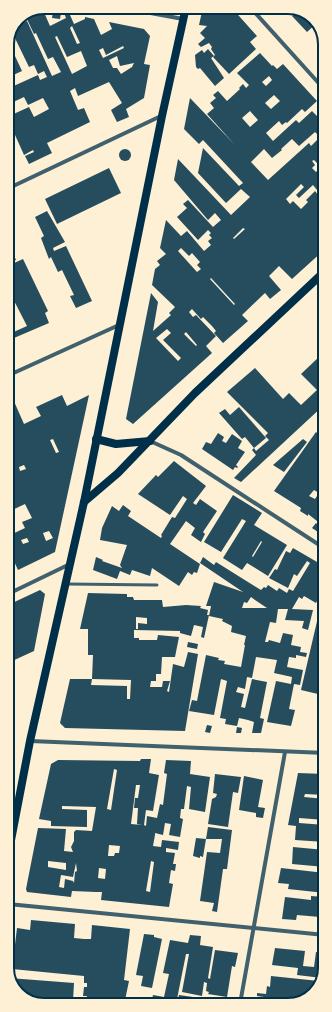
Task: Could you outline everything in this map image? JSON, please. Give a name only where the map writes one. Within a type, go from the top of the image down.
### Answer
[{"type":"main road","points":[[14,825],[30,741],[84,502],[162,116],[185,14]]},
{"type":"main road","points":[[84,502],[118,472],[150,441],[195,393],[318,278]]},
{"type":"main road","points":[[96,439],[116,444],[150,441]]},
{"type":"street","points":[[156,14],[184,19]]},
{"type":"street","points":[[256,14],[318,82]]},
{"type":"street","points":[[14,186],[162,116]]},
{"type":"street","points":[[14,373],[119,325]]},
{"type":"street","points":[[150,441],[181,455],[318,544]]},
{"type":"street","points":[[14,591],[70,564]]},
{"type":"street","points":[[30,741],[285,752],[318,752]]},
{"type":"street","points":[[241,998],[285,752]]},
{"type":"street","points":[[14,905],[318,934]]},
{"type":"lane","points":[[66,584],[157,586]]},
{"type":"building","points":[[44,14],[50,26],[66,18],[64,14],[70,15],[74,24],[85,19],[85,17],[94,19],[101,35],[112,29],[109,22],[144,29],[150,36],[144,64],[150,65],[144,98],[126,109],[129,117],[117,122],[111,110],[122,103],[109,82],[78,96],[75,88],[70,91],[78,110],[84,108],[90,122],[47,143],[52,153],[29,164],[25,156],[34,152],[33,150],[24,155],[14,133],[14,114],[29,107],[34,117],[49,109],[43,98],[28,105],[24,97],[14,102],[14,86],[38,75],[40,80],[47,77],[44,71],[38,74],[34,65],[29,67],[15,38],[16,33],[23,23],[27,21],[52,76],[61,72],[53,57],[48,59],[36,33],[34,34],[27,20],[33,16]],"holes":[[[72,26],[80,43],[77,44],[70,28]],[[57,36],[67,57],[81,51],[87,66],[72,74],[55,37]],[[123,46],[124,48],[103,58],[99,50],[103,48],[106,55]],[[117,56],[120,66],[134,63],[132,67],[121,74],[117,68],[113,68],[109,60]]]},
{"type":"building","points":[[53,14],[61,14],[60,19],[52,18]]},
{"type":"building","points":[[201,14],[237,14],[257,36],[250,42],[256,49],[229,74],[213,57],[215,55],[209,43],[201,47],[198,44],[205,38],[200,33],[207,26],[199,25]]},
{"type":"building","points":[[292,16],[299,16],[313,27],[307,32]]},
{"type":"building","points":[[208,49],[214,56],[211,58],[224,78],[215,86],[200,68],[198,69],[196,67],[195,55],[202,50],[204,53]]},
{"type":"building","points":[[260,53],[272,66],[273,65],[277,69],[283,64],[317,101],[305,112],[302,109],[287,123],[286,122],[282,125],[279,121],[266,133],[273,141],[296,120],[299,123],[312,111],[318,117],[318,135],[315,132],[299,146],[292,139],[272,158],[264,149],[251,162],[268,180],[309,143],[311,146],[318,139],[318,164],[314,160],[312,161],[315,165],[312,168],[316,172],[318,170],[318,189],[317,190],[313,185],[299,198],[296,195],[304,187],[301,184],[286,199],[290,204],[293,201],[301,209],[308,202],[306,200],[315,191],[318,195],[318,255],[292,279],[279,266],[269,276],[281,290],[270,299],[265,293],[242,315],[248,321],[223,343],[214,333],[216,331],[212,326],[203,317],[201,319],[192,309],[189,312],[193,317],[196,315],[216,336],[206,346],[212,353],[133,424],[126,419],[151,293],[158,302],[153,331],[171,315],[169,313],[175,307],[152,285],[155,269],[160,265],[157,261],[166,254],[160,248],[166,220],[181,236],[187,231],[204,251],[211,245],[208,241],[212,238],[209,235],[211,233],[208,230],[198,240],[177,217],[187,208],[183,204],[188,200],[213,227],[221,220],[215,213],[208,220],[174,180],[178,159],[231,215],[250,197],[241,189],[226,203],[198,173],[203,148],[239,186],[243,183],[203,140],[199,144],[184,129],[190,98],[235,145],[207,114],[214,108],[210,103],[216,98],[213,95],[218,91],[227,101],[240,89],[239,88],[243,84],[246,88],[249,85],[237,73]],"holes":[[[269,76],[272,80],[266,86],[262,82]],[[274,95],[280,101],[271,109],[265,103]],[[250,111],[258,120],[250,127],[242,118]],[[243,228],[245,229],[234,239],[233,238]],[[181,248],[189,256],[192,253],[200,262],[197,265],[201,269],[197,272],[178,251]],[[211,278],[235,304],[234,305],[210,279]],[[167,329],[171,333],[163,340],[181,358],[178,361],[156,338]],[[186,332],[197,345],[196,346],[184,334]]]},
{"type":"building","points":[[14,54],[22,71],[14,75]]},
{"type":"building","points":[[125,149],[129,151],[131,155],[129,159],[125,161],[121,159],[119,155],[121,151]]},
{"type":"building","points":[[109,168],[121,193],[57,224],[45,199]]},
{"type":"building","points":[[47,211],[65,242],[53,248],[54,251],[66,246],[92,301],[76,308],[70,296],[74,295],[62,270],[58,272],[51,257],[49,259],[41,238],[44,236],[35,217]]},
{"type":"building","points":[[23,259],[48,311],[45,313],[49,323],[14,338],[14,332],[27,326],[14,301],[14,263]]},
{"type":"building","points":[[318,358],[318,411],[241,482],[234,478],[256,455],[252,450],[254,448],[256,451],[269,440],[265,436],[268,433],[227,392],[255,368],[283,399],[289,393],[301,405],[317,390],[301,374]]},
{"type":"building","points":[[62,395],[67,406],[89,395],[55,552],[18,570],[14,561],[14,533],[25,528],[22,522],[32,518],[25,504],[14,509],[14,401],[24,424],[41,416],[36,407]],"holes":[[[53,439],[59,452],[56,453],[50,440]],[[24,465],[26,469],[20,471],[19,467]],[[49,531],[53,538],[46,541],[43,533]],[[27,538],[29,542],[23,544],[21,540]]]},
{"type":"building","points":[[239,407],[266,438],[254,448],[245,437],[242,439],[219,413],[225,409],[230,415]]},
{"type":"building","points":[[316,432],[318,434],[318,492],[314,490],[309,496],[315,499],[318,494],[317,521],[308,514],[308,516],[300,511],[301,508],[274,491]]},
{"type":"building","points":[[218,433],[224,437],[222,441],[226,443],[232,434],[242,441],[238,448],[245,452],[236,465],[238,467],[235,467],[233,470],[202,449],[206,442],[211,444]]},
{"type":"building","points":[[303,439],[307,442],[284,472],[273,465]]},
{"type":"building","points":[[174,461],[206,486],[193,503],[196,505],[200,499],[217,511],[203,532],[205,534],[201,542],[191,535],[195,528],[186,521],[170,544],[200,564],[197,573],[194,572],[192,575],[188,572],[179,586],[152,568],[150,576],[132,570],[130,575],[120,571],[117,579],[93,570],[96,557],[103,560],[102,561],[122,568],[120,565],[127,545],[100,540],[102,528],[112,506],[119,511],[123,505],[131,511],[128,516],[161,538],[161,535],[172,517],[175,518],[187,499],[183,496],[170,515],[138,494],[156,475],[158,477]]},
{"type":"building","points":[[233,495],[262,513],[254,525],[287,545],[268,576],[247,563],[242,570],[223,558],[246,521],[242,519],[221,552],[204,542]],"holes":[[[261,541],[262,542],[253,557],[252,556]]]},
{"type":"building","points":[[316,523],[318,525],[318,532],[312,528]]},
{"type":"building","points":[[293,548],[318,563],[318,599],[316,603],[304,596],[302,599],[299,597],[292,609],[313,610],[308,630],[302,628],[304,621],[285,620],[288,609],[278,609],[276,623],[270,622],[265,642],[268,642],[269,640],[280,643],[283,633],[293,635],[291,645],[301,647],[300,652],[307,653],[306,657],[296,655],[296,658],[289,657],[287,667],[303,670],[300,685],[294,684],[289,709],[295,710],[291,726],[267,722],[276,681],[291,684],[292,677],[274,673],[277,660],[256,657],[252,678],[247,677],[245,689],[238,687],[236,692],[244,694],[241,707],[245,708],[252,679],[267,682],[260,718],[264,719],[261,733],[252,733],[254,722],[239,718],[237,726],[225,724],[226,719],[220,718],[227,681],[221,679],[214,715],[189,711],[192,700],[197,701],[206,655],[225,661],[224,664],[241,667],[246,636],[231,632],[232,626],[222,621],[223,619],[209,616],[211,606],[206,606],[214,582],[243,592],[200,563],[203,557],[214,565],[216,562],[261,590],[264,587],[266,588],[268,585],[277,591],[279,588],[287,593],[289,589],[293,591],[310,563],[307,561],[297,576],[294,574],[288,588],[269,578],[275,569],[277,570],[286,551],[290,553]],"holes":[[[251,597],[267,608],[242,608],[244,602],[247,603]]]},
{"type":"building","points":[[40,590],[45,594],[34,651],[14,660],[14,602]]},
{"type":"building","points":[[88,593],[127,594],[127,597],[133,597],[134,600],[162,600],[163,607],[186,605],[201,606],[200,608],[208,610],[207,615],[209,615],[204,638],[201,637],[203,627],[194,625],[191,636],[180,633],[180,631],[134,630],[134,638],[139,638],[139,640],[157,640],[158,635],[179,637],[175,657],[162,657],[161,674],[156,674],[156,681],[151,681],[150,687],[162,687],[163,681],[170,681],[167,691],[169,692],[173,664],[184,667],[188,652],[198,654],[185,731],[65,728],[60,723],[70,679],[92,679],[93,655],[88,655],[88,629],[80,629]],"holes":[[[136,617],[147,618],[147,624],[138,623],[138,629],[136,629]],[[92,679],[131,680],[130,699],[127,699],[127,686],[91,685]]]},
{"type":"building","points":[[318,617],[318,694],[301,690]]},
{"type":"building","points":[[188,642],[198,644],[197,649],[187,647]]},
{"type":"building","points":[[207,725],[212,726],[210,733],[205,732]]},
{"type":"building","points":[[237,727],[242,728],[241,733],[236,733]]},
{"type":"building","points":[[141,759],[151,759],[149,773],[159,775],[153,811],[146,810],[144,825],[146,826],[147,816],[157,818],[160,804],[163,805],[167,774],[164,773],[166,760],[191,761],[190,774],[210,777],[205,812],[189,809],[191,787],[187,786],[184,809],[181,809],[180,818],[183,819],[180,837],[169,835],[171,824],[165,823],[163,835],[155,833],[153,846],[161,847],[162,840],[179,842],[178,850],[166,848],[166,852],[175,853],[173,864],[176,864],[175,871],[171,870],[169,883],[173,884],[169,907],[101,900],[102,892],[72,891],[71,897],[27,892],[26,889],[38,828],[66,829],[64,851],[73,852],[71,847],[74,841],[74,832],[76,830],[92,831],[96,807],[62,806],[62,809],[87,810],[87,827],[51,826],[51,821],[39,819],[51,764],[58,760],[140,761]],"holes":[[[114,769],[117,770],[111,810],[107,809]],[[136,785],[140,785],[138,798],[135,798],[134,808],[138,808],[137,824],[142,825],[131,824]],[[109,845],[120,846],[119,853],[115,853],[114,856],[108,856]],[[48,861],[66,863],[66,870],[48,867]],[[151,861],[154,862],[150,892],[146,891]],[[76,863],[77,871],[75,872],[74,883],[73,881],[65,879],[64,888],[59,887],[61,875],[73,877]],[[99,868],[106,869],[105,879],[98,878]]]},
{"type":"building","points":[[298,773],[318,774],[318,795],[305,794],[304,797],[318,798],[318,819],[299,818],[299,823],[318,824],[318,842],[295,840],[296,826],[288,825]]},
{"type":"building","points":[[215,774],[241,777],[238,793],[233,792],[228,827],[208,824],[212,799],[216,797],[217,794],[213,793]]},
{"type":"building","points":[[244,776],[263,780],[258,807],[265,808],[263,818],[256,817],[256,813],[239,810]]},
{"type":"building","points":[[208,827],[232,830],[227,869],[223,869],[217,912],[212,911],[214,903],[200,901],[207,852],[220,853],[222,839],[206,839]]},
{"type":"building","points":[[196,838],[206,839],[203,857],[200,856],[200,858],[193,856]]},
{"type":"building","points":[[293,847],[318,849],[318,866],[292,864]]},
{"type":"building","points":[[281,868],[318,872],[318,892],[288,889],[289,884],[278,883]]},
{"type":"building","points":[[311,896],[318,896],[318,917],[297,915],[296,920],[282,919],[285,897],[311,900]]},
{"type":"building","points":[[31,920],[75,924],[74,938],[84,939],[91,939],[92,925],[130,929],[124,980],[129,981],[125,998],[87,998],[87,996],[83,996],[84,987],[87,987],[87,983],[84,983],[84,976],[14,969],[14,953],[17,928],[30,930]]},
{"type":"building","points":[[144,934],[154,935],[154,937],[162,939],[152,988],[141,986],[143,976],[136,975]]},
{"type":"building","points":[[190,935],[201,936],[200,945],[213,947],[208,978],[210,979],[215,950],[238,953],[235,967],[232,966],[227,997],[208,994],[209,992],[206,991],[207,983],[204,982],[202,996],[182,992],[189,954],[186,954],[177,998],[152,998],[153,995],[164,997],[169,974],[163,973],[170,940],[188,943]]},
{"type":"building","points":[[275,948],[305,951],[303,966],[314,967],[316,952],[318,952],[318,968],[316,977],[297,975],[298,968],[272,965]]},
{"type":"building","points":[[271,976],[315,981],[308,990],[295,997],[271,998],[257,996],[257,993],[266,994],[267,986],[270,987]]},
{"type":"building","points":[[16,979],[74,983],[73,998],[42,998],[26,992]]},
{"type":"building","points":[[179,995],[193,997],[193,998],[178,998]]}]
